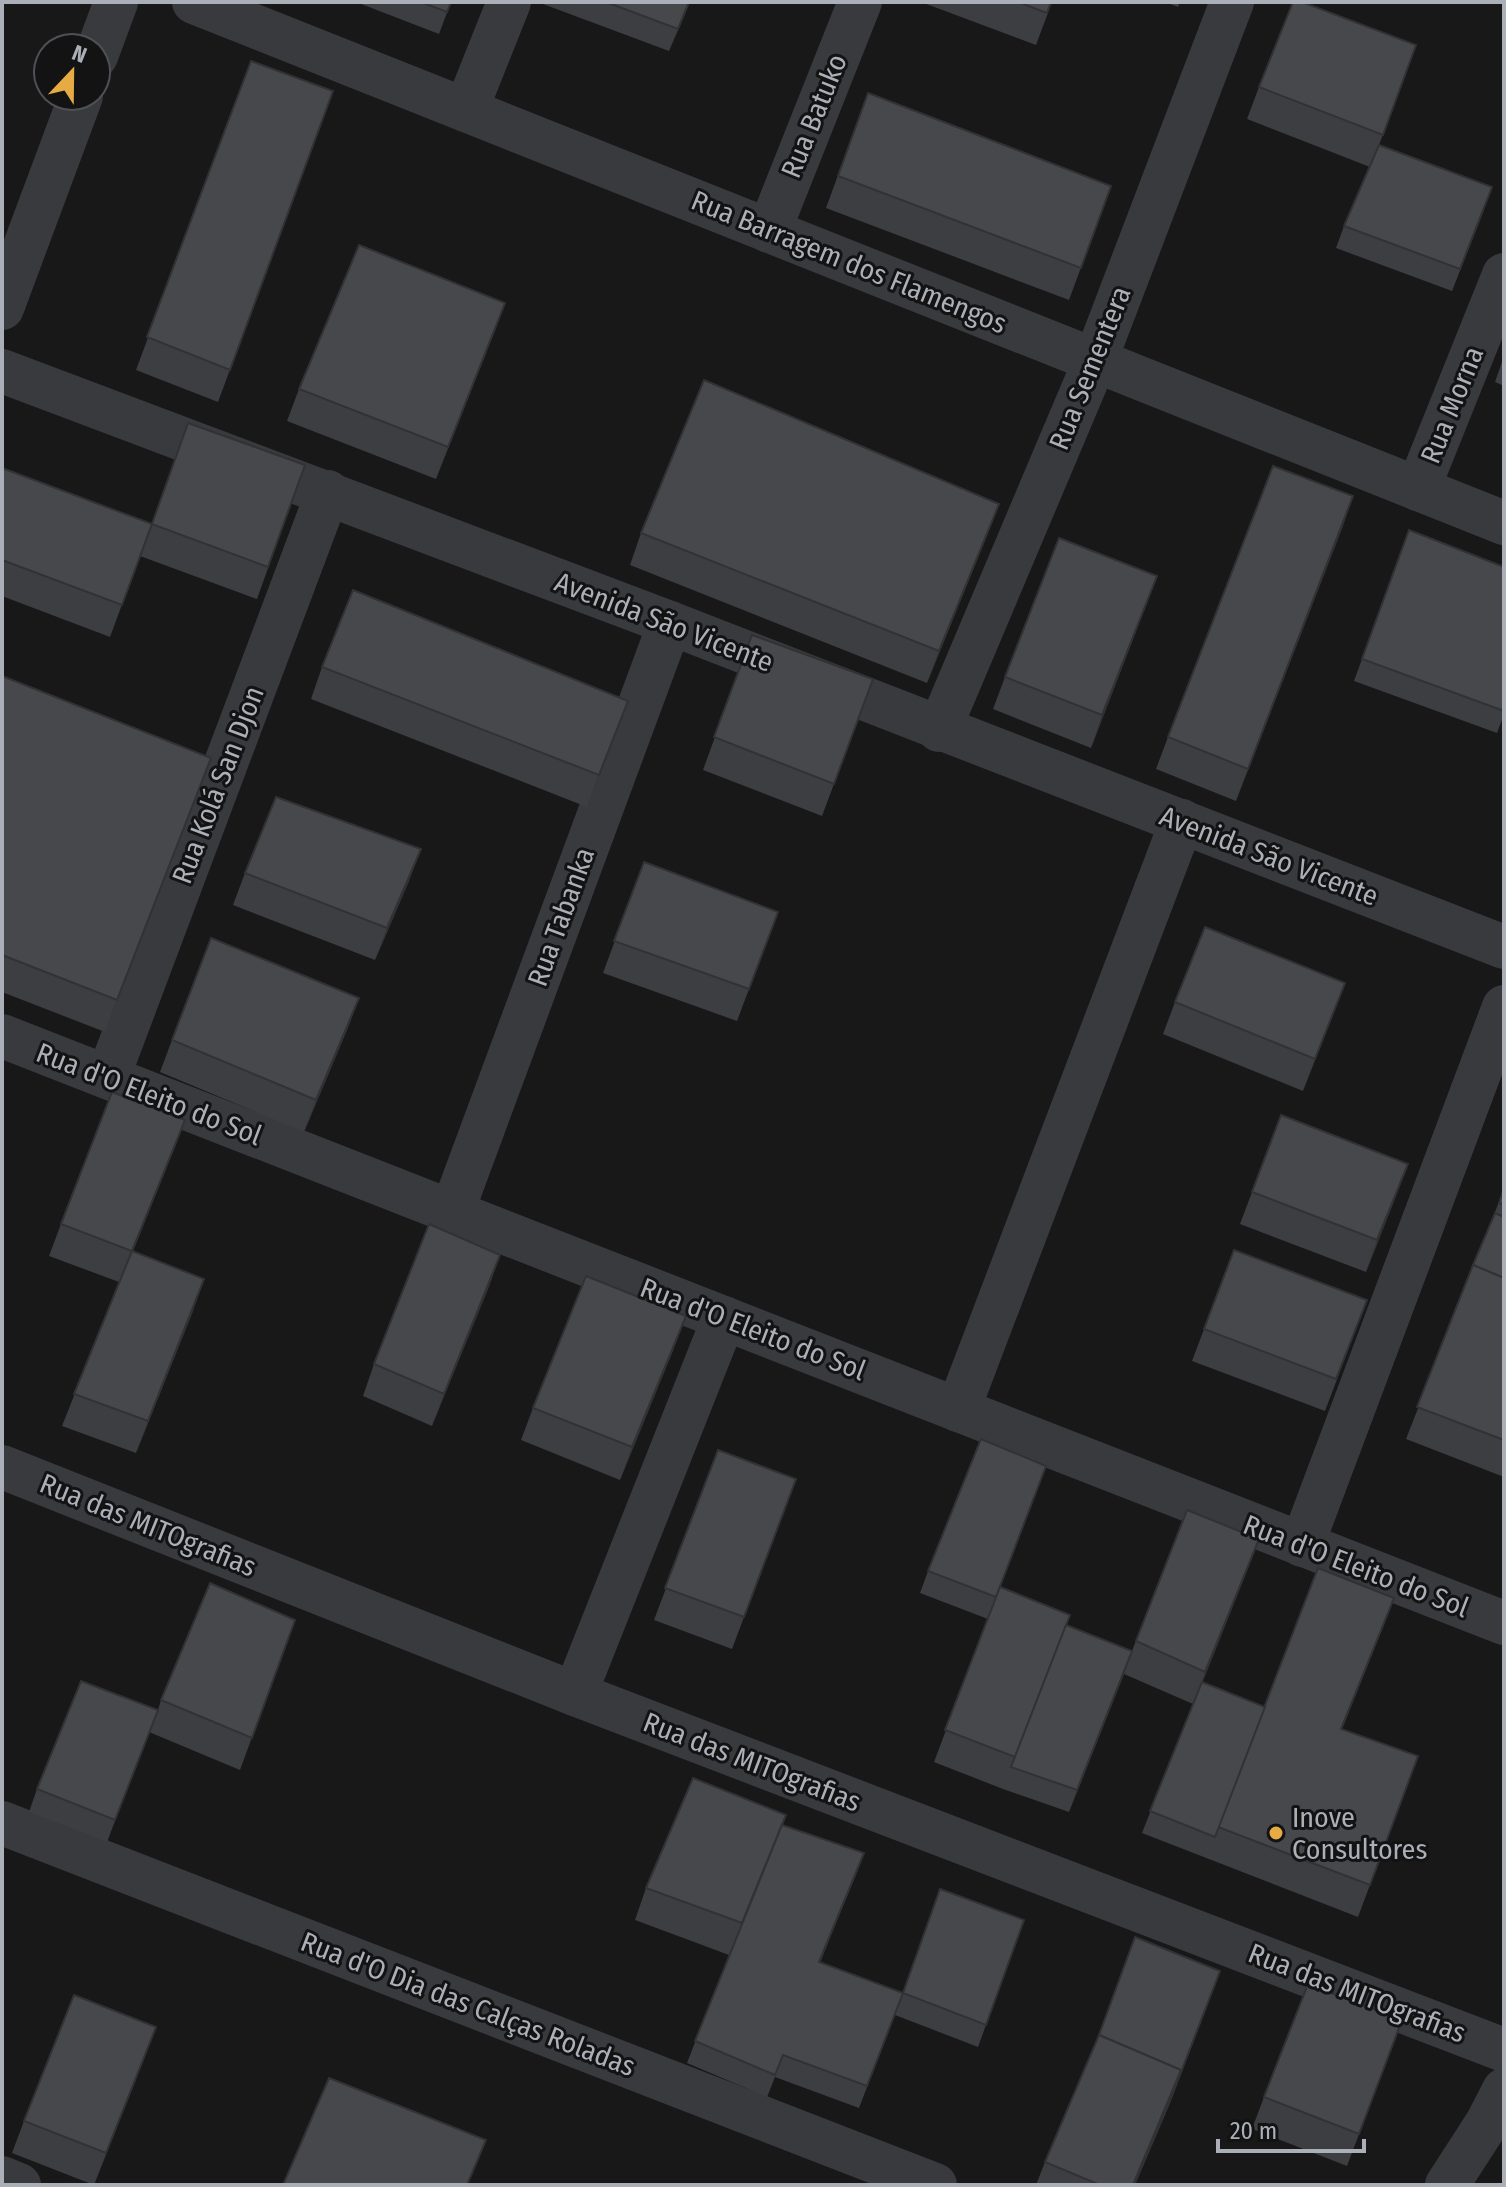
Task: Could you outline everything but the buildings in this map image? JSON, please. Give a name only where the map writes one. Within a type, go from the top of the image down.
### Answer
[{"type":"street","points":[[105,32],[116,2]]},
{"type":"street","name":"Rua Barragem dos Flamengos","points":[[194,2],[1504,523]]},
{"type":"street","points":[[466,110],[509,2]]},
{"type":"street","name":"Rua Batuko","points":[[769,231],[860,2]]},
{"type":"street","name":"Rua Sementera","points":[[939,730],[1095,361],[1232,2]]},
{"type":"street","points":[[2,308],[75,112]]},
{"type":"street","name":"Rua Morna","points":[[1418,489],[1504,275]]},
{"type":"street","name":"Avenida São Vicente","points":[[2,371],[670,623],[1504,947]]},
{"type":"street","name":"Rua Kolá San Djon","points":[[108,1077],[328,492]]},
{"type":"street","name":"Rua Tabanka","points":[[452,1212],[670,623]]},
{"type":"street","points":[[958,1410],[1182,821]]},
{"type":"street","points":[[1302,1545],[1504,1007]]},
{"type":"street","name":"Rua d'O Eleito do Sol","points":[[2,1036],[1504,1623]]},
{"type":"street","points":[[575,1694],[724,1318]]},
{"type":"street","name":"Rua das MITOgrafias","points":[[2,1467],[575,1694],[1504,2050]]},
{"type":"street","name":"Rua d'O Dia das Calças Roladas","points":[[2,1823],[935,2185]]},
{"type":"street","points":[[1447,2185],[1487,2123],[1504,2090]]},
{"type":"street","points":[[2,2178],[19,2185]]},
{"type":"place","name":"Inove Consultores","points":[[1276,1833]]}]
